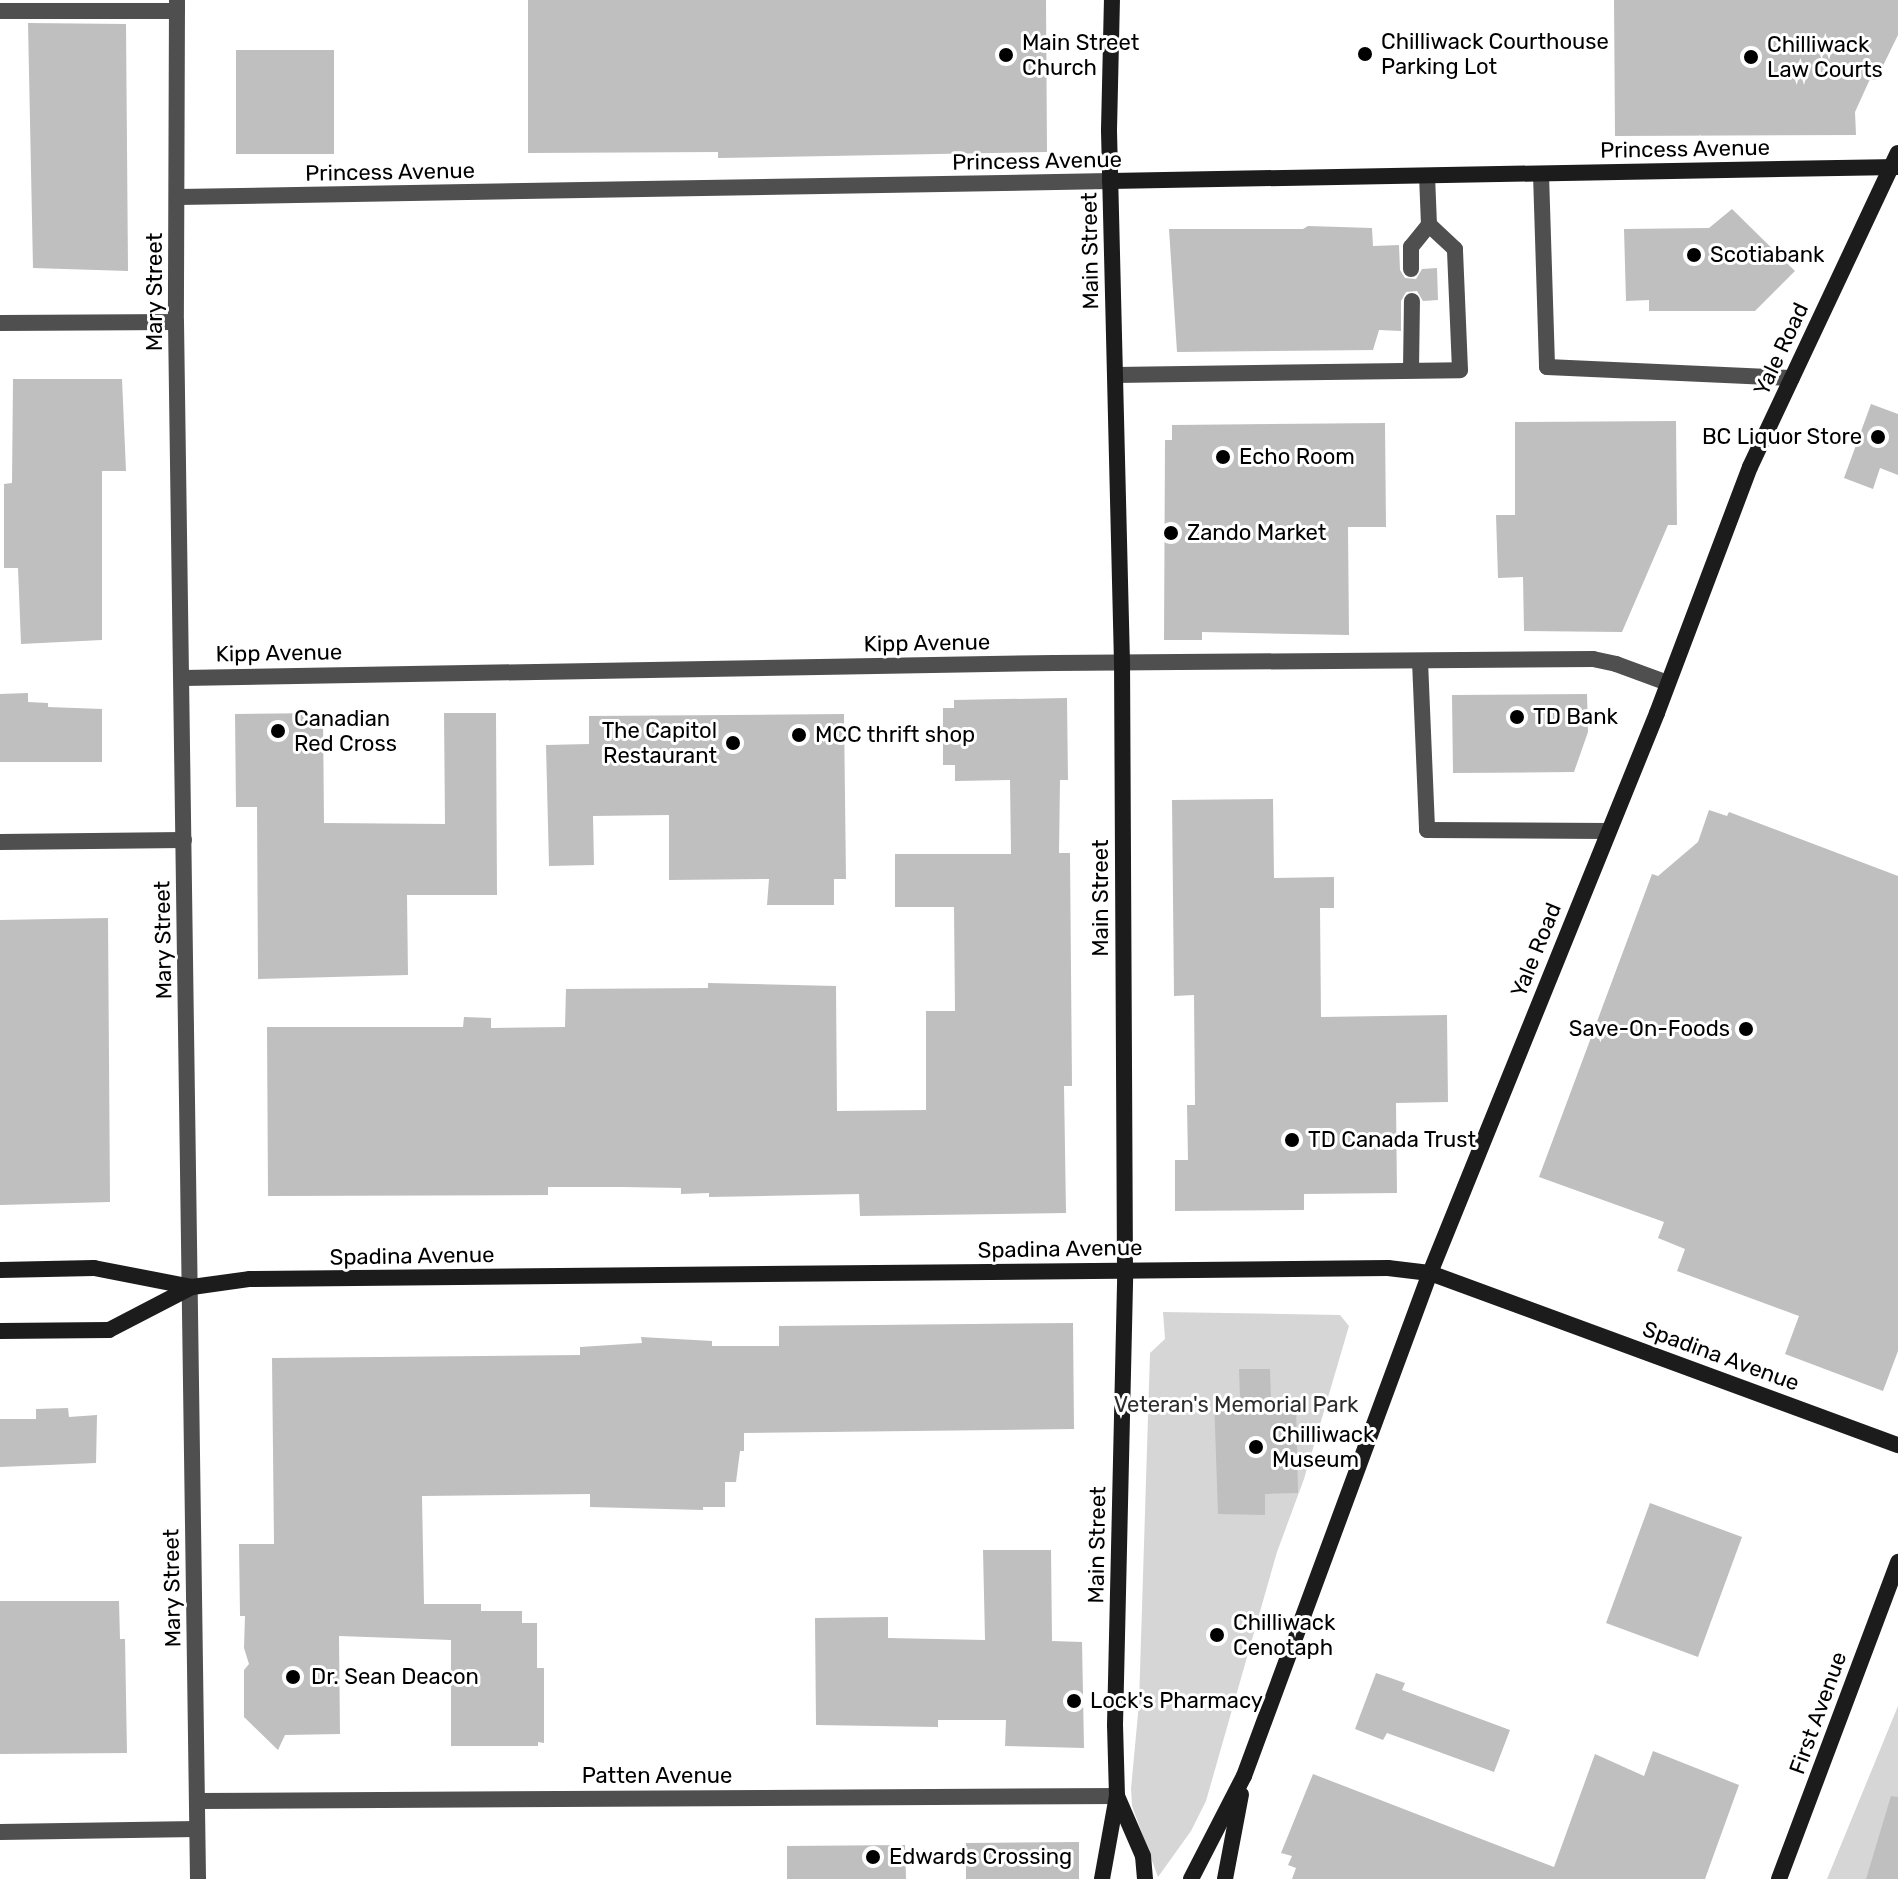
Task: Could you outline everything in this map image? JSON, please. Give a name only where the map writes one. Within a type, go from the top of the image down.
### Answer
[{"type":"street","name":"Main Street","points":[[1102,1879],[1117,1796],[1115,1725],[1125,1270],[1122,663],[1110,181],[1112,0]]},
{"type":"street","points":[[0,11],[177,5]]},
{"type":"street","name":"Mary Street","points":[[177,5],[176,322],[198,1879]]},
{"type":"street","name":"Princess Avenue","points":[[178,197],[1541,174],[1896,162]]},
{"type":"street","name":"Yale Road","points":[[1191,1879],[1244,1776],[1430,1273],[1668,683],[1750,467],[1896,162]]},
{"type":"street","points":[[1541,174],[1547,367],[1792,378]]},
{"type":"street","points":[[1411,269],[1411,247],[1429,225],[1427,176]]},
{"type":"street","points":[[1115,375],[1460,370],[1455,249],[1429,225]]},
{"type":"street","points":[[1411,370],[1412,301]]},
{"type":"street","points":[[0,323],[176,322]]},
{"type":"street","name":"Kipp Avenue","points":[[183,678],[1593,659],[1668,683]]},
{"type":"street","points":[[1420,661],[1427,830],[1608,831]]},
{"type":"street","points":[[0,842],[184,840]]},
{"type":"street","name":"Spadina Avenue","points":[[0,1270],[94,1268],[192,1287],[250,1279],[1388,1268],[1430,1273],[1898,1445]]},
{"type":"street","name":"Spadina Avenue","points":[[0,1331],[109,1330],[192,1287]]},
{"type":"street","name":"First Avenue","points":[[1779,1879],[1898,1562]]},
{"type":"street","name":"Yale Road","points":[[1225,1879],[1244,1776]]},
{"type":"street","name":"Main Street","points":[[1117,1796],[1143,1856],[1145,1879]]},
{"type":"street","name":"Patten Avenue","points":[[197,1801],[1117,1796]]},
{"type":"street","points":[[0,1832],[197,1829]]},
{"type":"green space","name":"Veteran's Memorial Park","points":[[1163,1312],[1340,1315],[1349,1326],[1304,1479],[1277,1552],[1206,1801],[1191,1831],[1158,1877],[1132,1806],[1131,1789],[1139,1703],[1150,1353],[1165,1339]]},
{"type":"green space","points":[[1898,1706],[1898,1879],[1827,1879]]},
{"type":"building","points":[[528,0],[1046,0],[1047,152],[718,158],[718,152],[528,153]]},
{"type":"building","name":"Chilliwack Law Courts","points":[[1614,0],[1898,0],[1898,35],[1876,80],[1870,79],[1855,112],[1856,135],[1615,136]]},
{"type":"building","points":[[28,23],[126,24],[128,271],[33,268]]},
{"type":"building","points":[[236,50],[334,50],[334,154],[236,154]]},
{"type":"building","points":[[1732,209],[1795,271],[1755,311],[1649,311],[1649,300],[1626,301],[1624,229],[1709,228]]},
{"type":"building","points":[[1308,226],[1372,228],[1373,246],[1399,245],[1400,270],[1405,278],[1416,279],[1422,269],[1437,268],[1438,300],[1423,301],[1417,291],[1406,292],[1401,301],[1401,331],[1379,330],[1373,350],[1177,352],[1169,229],[1303,229]]},
{"type":"building","points":[[13,379],[122,379],[126,471],[102,471],[102,640],[21,644],[18,568],[4,568],[4,484],[12,483]]},
{"type":"building","name":"BC Liquor Store","points":[[1871,404],[1898,414],[1898,475],[1880,468],[1873,489],[1844,478]]},
{"type":"building","points":[[1676,421],[1677,525],[1668,525],[1622,632],[1524,631],[1523,577],[1498,578],[1496,515],[1515,515],[1515,422]]},
{"type":"building","points":[[1385,423],[1386,527],[1348,527],[1349,635],[1202,632],[1202,640],[1164,640],[1165,440],[1172,440],[1172,425]]},
{"type":"building","points":[[28,693],[28,702],[48,703],[48,707],[102,709],[102,762],[0,762],[0,694]]},
{"type":"building","points":[[1587,694],[1588,732],[1574,772],[1453,773],[1452,695]]},
{"type":"building","points":[[1067,698],[1068,780],[1060,780],[1059,853],[1070,853],[1072,1086],[1064,1086],[1066,1213],[860,1216],[859,1194],[709,1197],[709,1193],[681,1194],[681,1188],[548,1187],[548,1195],[268,1196],[267,1027],[463,1027],[464,1017],[491,1018],[491,1028],[565,1027],[566,989],[708,988],[708,983],[836,986],[837,1111],[926,1110],[926,1011],[955,1011],[954,907],[895,907],[895,854],[1011,854],[1010,780],[955,781],[955,765],[943,765],[943,708],[954,708],[954,700]]},
{"type":"building","points":[[323,713],[324,823],[445,824],[444,713],[496,713],[497,895],[407,895],[408,975],[258,979],[257,807],[236,807],[235,714]]},
{"type":"building","points":[[844,714],[846,879],[834,879],[834,905],[767,905],[769,879],[669,880],[669,815],[593,816],[594,865],[549,866],[546,745],[589,744],[589,716]]},
{"type":"building","points":[[1273,799],[1274,878],[1334,877],[1334,908],[1320,908],[1321,1017],[1447,1015],[1448,1102],[1396,1103],[1397,1193],[1304,1194],[1304,1210],[1175,1211],[1175,1160],[1188,1160],[1187,1105],[1195,1105],[1194,995],[1174,996],[1172,800]]},
{"type":"building","name":"Save-On-Foods","points":[[1709,810],[1727,816],[1729,812],[1898,876],[1898,1351],[1883,1391],[1785,1354],[1799,1316],[1677,1271],[1685,1249],[1658,1238],[1664,1222],[1539,1177],[1652,874],[1658,876],[1698,842]]},
{"type":"building","points":[[108,918],[110,1202],[0,1205],[0,920]]},
{"type":"building","points":[[1073,1323],[1074,1429],[744,1433],[744,1451],[740,1451],[736,1482],[725,1482],[725,1507],[703,1507],[703,1510],[590,1507],[590,1494],[422,1496],[424,1604],[481,1604],[481,1611],[522,1611],[522,1623],[537,1623],[537,1668],[544,1668],[544,1743],[538,1742],[538,1746],[451,1746],[451,1640],[339,1636],[340,1734],[285,1735],[278,1750],[244,1717],[244,1670],[249,1664],[244,1648],[245,1616],[240,1616],[239,1544],[274,1544],[272,1358],[580,1355],[580,1347],[642,1343],[641,1337],[712,1341],[712,1346],[779,1346],[779,1326]]},
{"type":"building","name":"Chilliwack Museum","points":[[1239,1369],[1270,1369],[1271,1402],[1296,1401],[1298,1493],[1265,1494],[1265,1515],[1218,1514],[1214,1398],[1240,1398]]},
{"type":"building","points":[[68,1408],[69,1417],[97,1415],[96,1463],[0,1467],[0,1419],[36,1419],[36,1409]]},
{"type":"building","points":[[1650,1503],[1742,1537],[1698,1657],[1606,1623]]},
{"type":"building","points":[[983,1550],[1051,1550],[1052,1641],[1082,1642],[1084,1748],[1005,1746],[1006,1720],[938,1720],[938,1727],[816,1725],[815,1618],[888,1617],[888,1638],[985,1640]]},
{"type":"building","points":[[0,1601],[119,1601],[120,1639],[125,1639],[127,1753],[0,1754]]},
{"type":"building","points":[[1376,1673],[1405,1683],[1402,1690],[1510,1730],[1494,1772],[1387,1733],[1383,1740],[1355,1729]]},
{"type":"building","points":[[1653,1751],[1739,1785],[1705,1879],[1292,1879],[1296,1868],[1288,1865],[1292,1856],[1281,1853],[1313,1774],[1554,1867],[1595,1754],[1644,1776]]},
{"type":"building","points":[[1891,1796],[1898,1797],[1898,1879],[1866,1879]]},
{"type":"building","points":[[1079,1842],[1079,1879],[966,1879],[966,1843]]},
{"type":"building","points":[[905,1845],[906,1879],[787,1879],[787,1846]]},
{"type":"place","name":"Chilliwack Courthouse Parking Lot","points":[[1365,54]]},
{"type":"place","name":"Main Street Church","points":[[1006,55]]},
{"type":"place","name":"Chilliwack Law Courts","points":[[1751,57]]},
{"type":"place","name":"Scotiabank","points":[[1694,255]]},
{"type":"place","name":"BC Liquor Store","points":[[1878,437]]},
{"type":"place","name":"Echo Room","points":[[1223,457]]},
{"type":"place","name":"Zando Market","points":[[1171,533]]},
{"type":"place","name":"TD Bank","points":[[1517,717]]},
{"type":"place","name":"Canadian Red Cross","points":[[278,731]]},
{"type":"place","name":"MCC thrift shop","points":[[799,735]]},
{"type":"place","name":"The Capitol Restaurant","points":[[733,743]]},
{"type":"place","name":"Save-On-Foods","points":[[1746,1029]]},
{"type":"place","name":"TD Canada Trust","points":[[1292,1140]]},
{"type":"place","name":"Chilliwack Museum","points":[[1256,1447]]},
{"type":"place","name":"Chilliwack Cenotaph","points":[[1217,1635]]},
{"type":"place","name":"Dr. Sean Deacon","points":[[293,1677]]},
{"type":"place","name":"Lock's Pharmacy","points":[[1074,1701]]},
{"type":"place","name":"Edwards Crossing","points":[[873,1857]]}]
